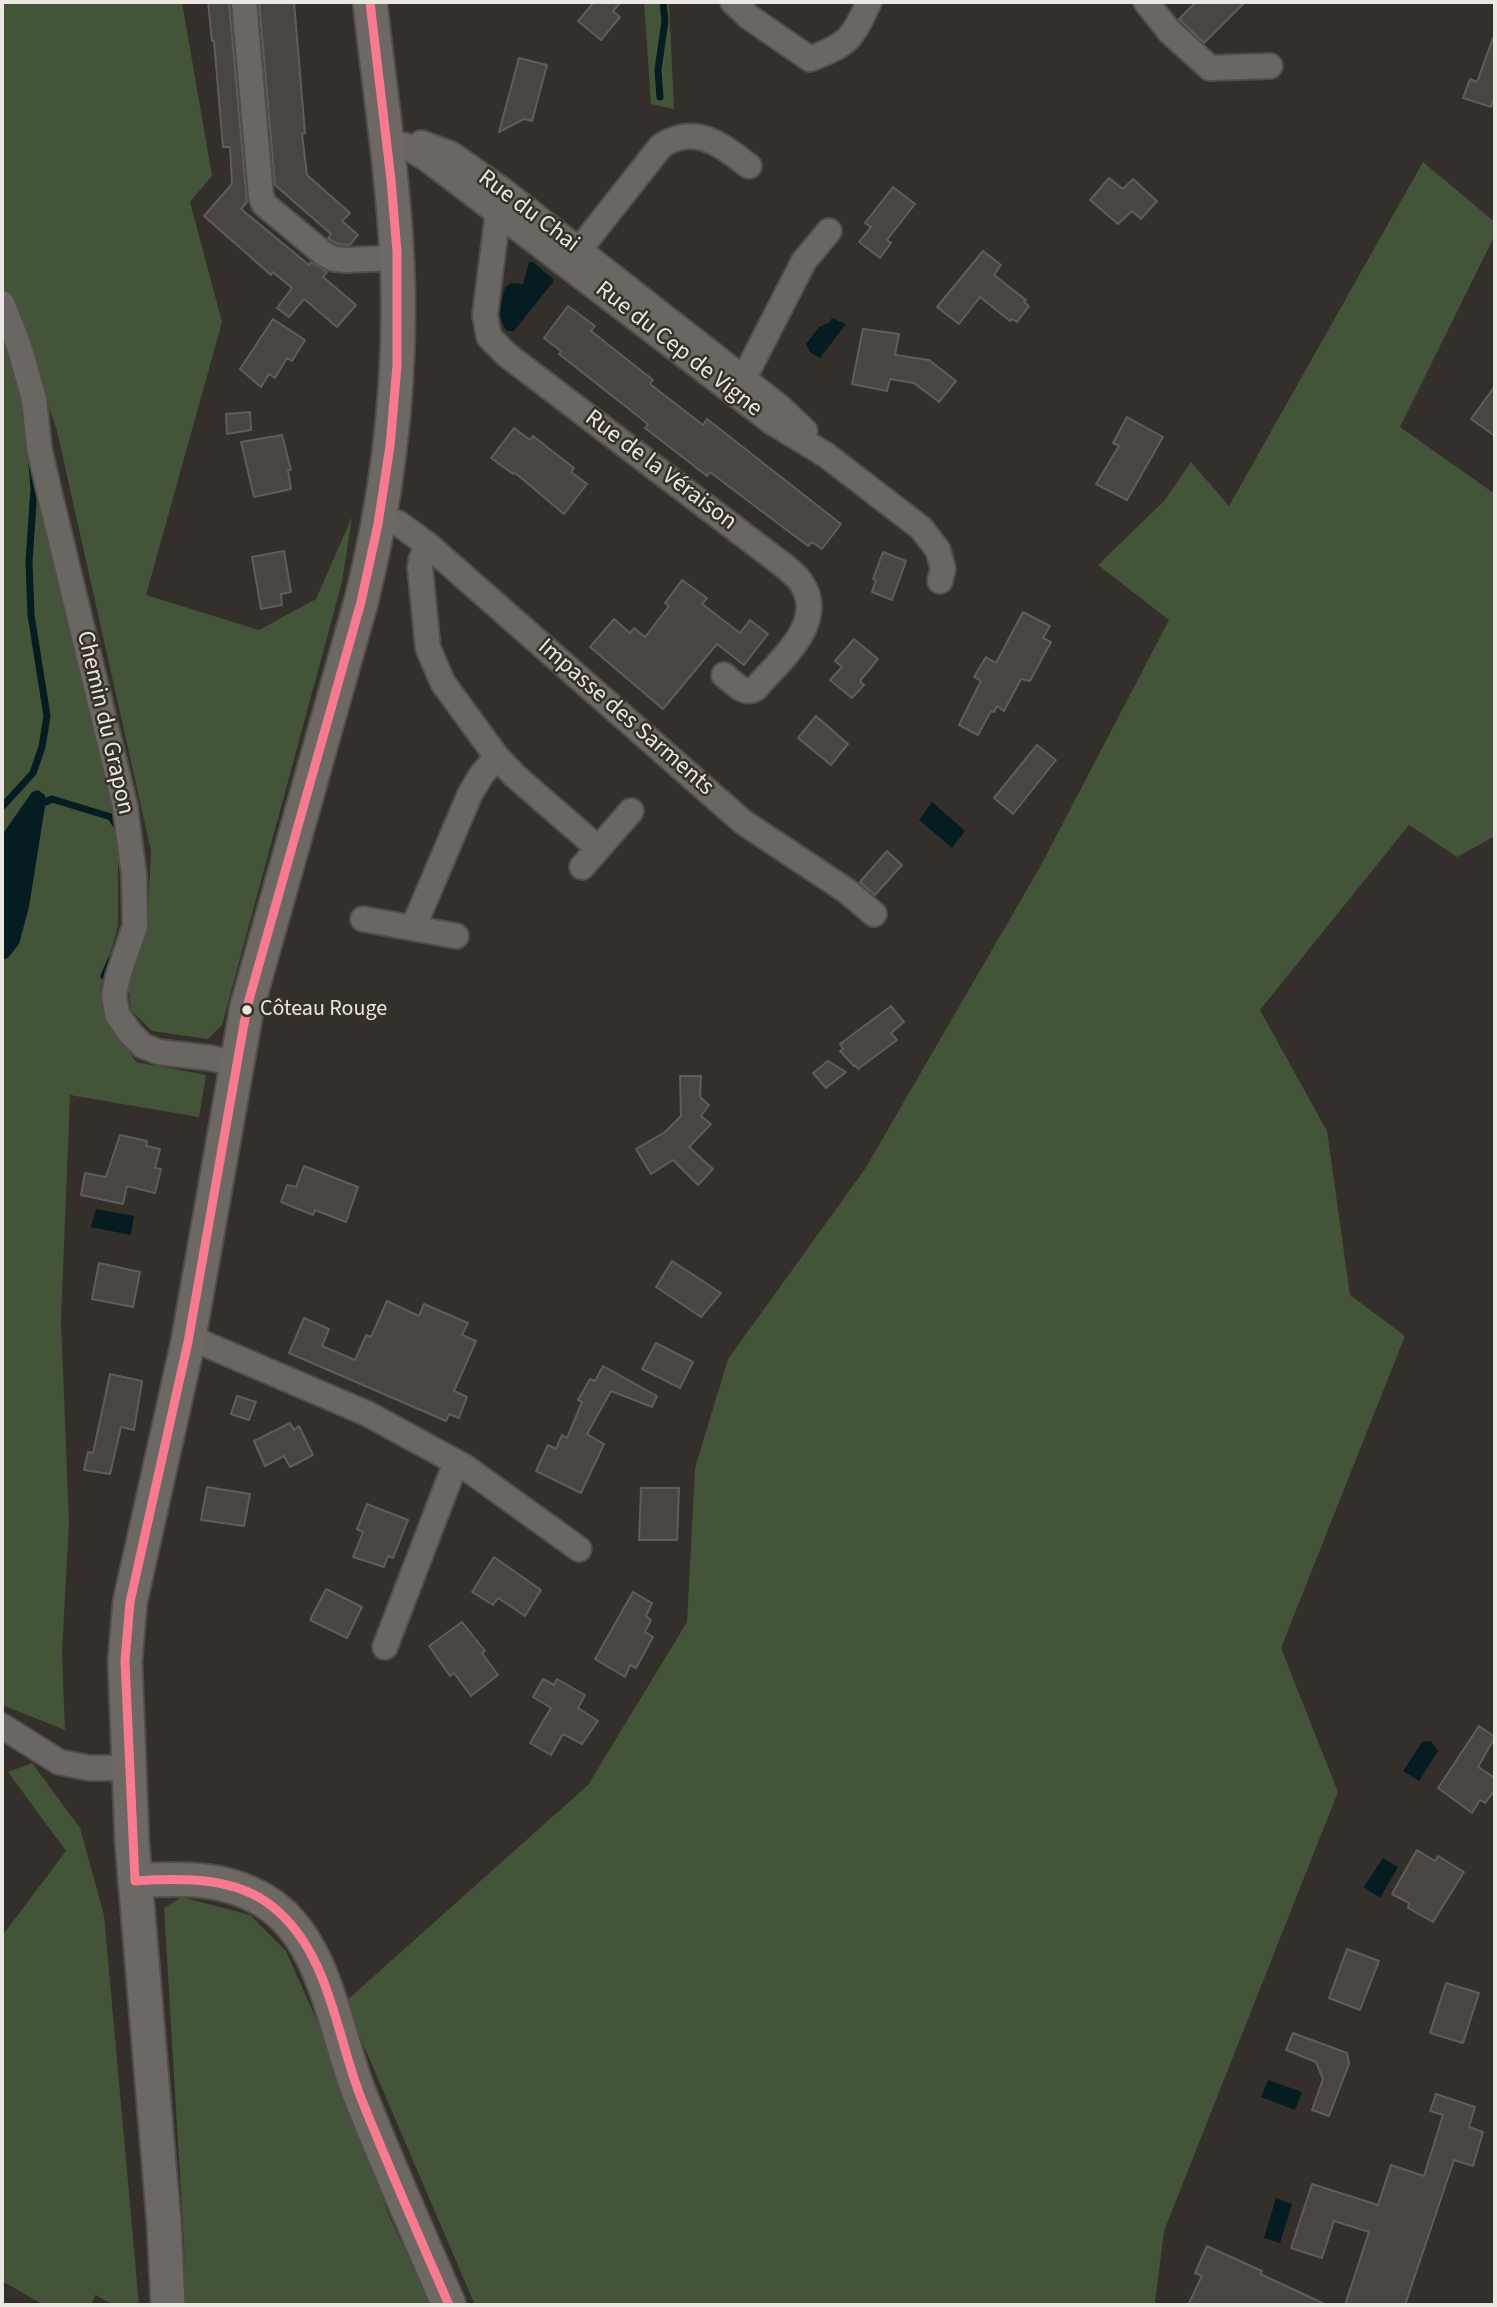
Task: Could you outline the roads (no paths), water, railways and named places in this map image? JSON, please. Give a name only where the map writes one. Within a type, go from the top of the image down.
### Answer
[{"type":"street","points":[[244,2],[261,196],[264,204],[334,259],[396,258]]},
{"type":"street","points":[[168,2305],[128,1768],[125,1661],[130,1602],[188,1342],[236,1064],[256,972],[361,602],[389,461],[398,287],[395,146],[370,2]]},
{"type":"street","points":[[733,2],[749,17],[810,60],[835,50],[855,33],[869,2]]},
{"type":"street","points":[[1146,2],[1170,32],[1210,68],[1270,66]]},
{"type":"street","points":[[579,250],[661,146],[671,139],[698,136],[715,141],[750,166]]},
{"type":"street","name":"Rue du Chai","points":[[395,146],[416,142],[428,144],[451,154],[500,189],[781,408],[826,455]]},
{"type":"street","name":"Rue du Cep de Vigne","points":[[395,146],[427,159],[772,422],[826,455],[921,528],[938,550],[943,569],[940,581]]},
{"type":"street","name":"Rue de la Véraison","points":[[498,212],[485,316],[489,337],[507,355],[787,568],[803,585],[810,607],[804,632],[756,688],[743,691],[724,675]]},
{"type":"street","points":[[744,378],[804,261],[829,231]]},
{"type":"street","name":"Chemin du Grapon","points":[[2,303],[19,346],[34,399],[39,447],[125,806],[134,875],[135,926],[114,995],[117,1014],[143,1046],[159,1052],[236,1064]]},
{"type":"street","name":"Impasse des Sarments","points":[[379,521],[398,523],[428,545],[743,821],[847,891],[874,914]]},
{"type":"street","points":[[428,545],[420,568],[428,648],[443,683],[497,757],[590,857],[631,811]]},
{"type":"street","points":[[413,928],[470,794],[497,757]]},
{"type":"street","points":[[363,919],[456,936]]},
{"type":"street","points":[[188,1342],[205,1344],[368,1414],[456,1462],[579,1549]]},
{"type":"street","points":[[385,1647],[456,1462]]},
{"type":"street","points":[[2,1726],[59,1762],[89,1768],[128,1768]]},
{"type":"street","points":[[135,1881],[182,1878],[230,1885],[273,1907],[298,1931],[319,1972],[359,2094],[449,2305]]},
{"type":"water","points":[[529,262],[533,262],[553,279],[553,282],[514,331],[507,331],[500,315],[505,288],[511,283],[523,284]]},
{"type":"water","points":[[832,318],[846,324],[820,358],[810,352],[806,344],[819,327],[829,323]]},
{"type":"water","points":[[38,790],[45,795],[46,800],[29,907],[19,944],[8,958],[2,960],[2,835],[32,792]]},
{"type":"water","points":[[932,802],[965,831],[952,848],[919,820]]},
{"type":"water","points":[[96,1209],[134,1216],[131,1235],[91,1227]]},
{"type":"water","points":[[1431,1741],[1438,1751],[1419,1781],[1403,1771],[1422,1742]]},
{"type":"water","points":[[1383,1858],[1398,1867],[1380,1898],[1364,1887]]},
{"type":"water","points":[[1268,2080],[1302,2092],[1295,2110],[1261,2097]]},
{"type":"water","points":[[1276,2198],[1292,2204],[1280,2243],[1264,2238]]},
{"type":"waterway","points":[[660,97],[658,70],[665,21],[663,2]]},
{"type":"waterway","points":[[2,807],[33,773],[42,747],[47,716],[31,615],[29,562],[34,488],[32,466]]},
{"type":"waterway","points":[[39,805],[52,799],[111,817],[118,828]]},
{"type":"waterway","points":[[104,976],[111,960]]},
{"type":"place","name":"Côteau Rouge","points":[[247,1010]]}]
